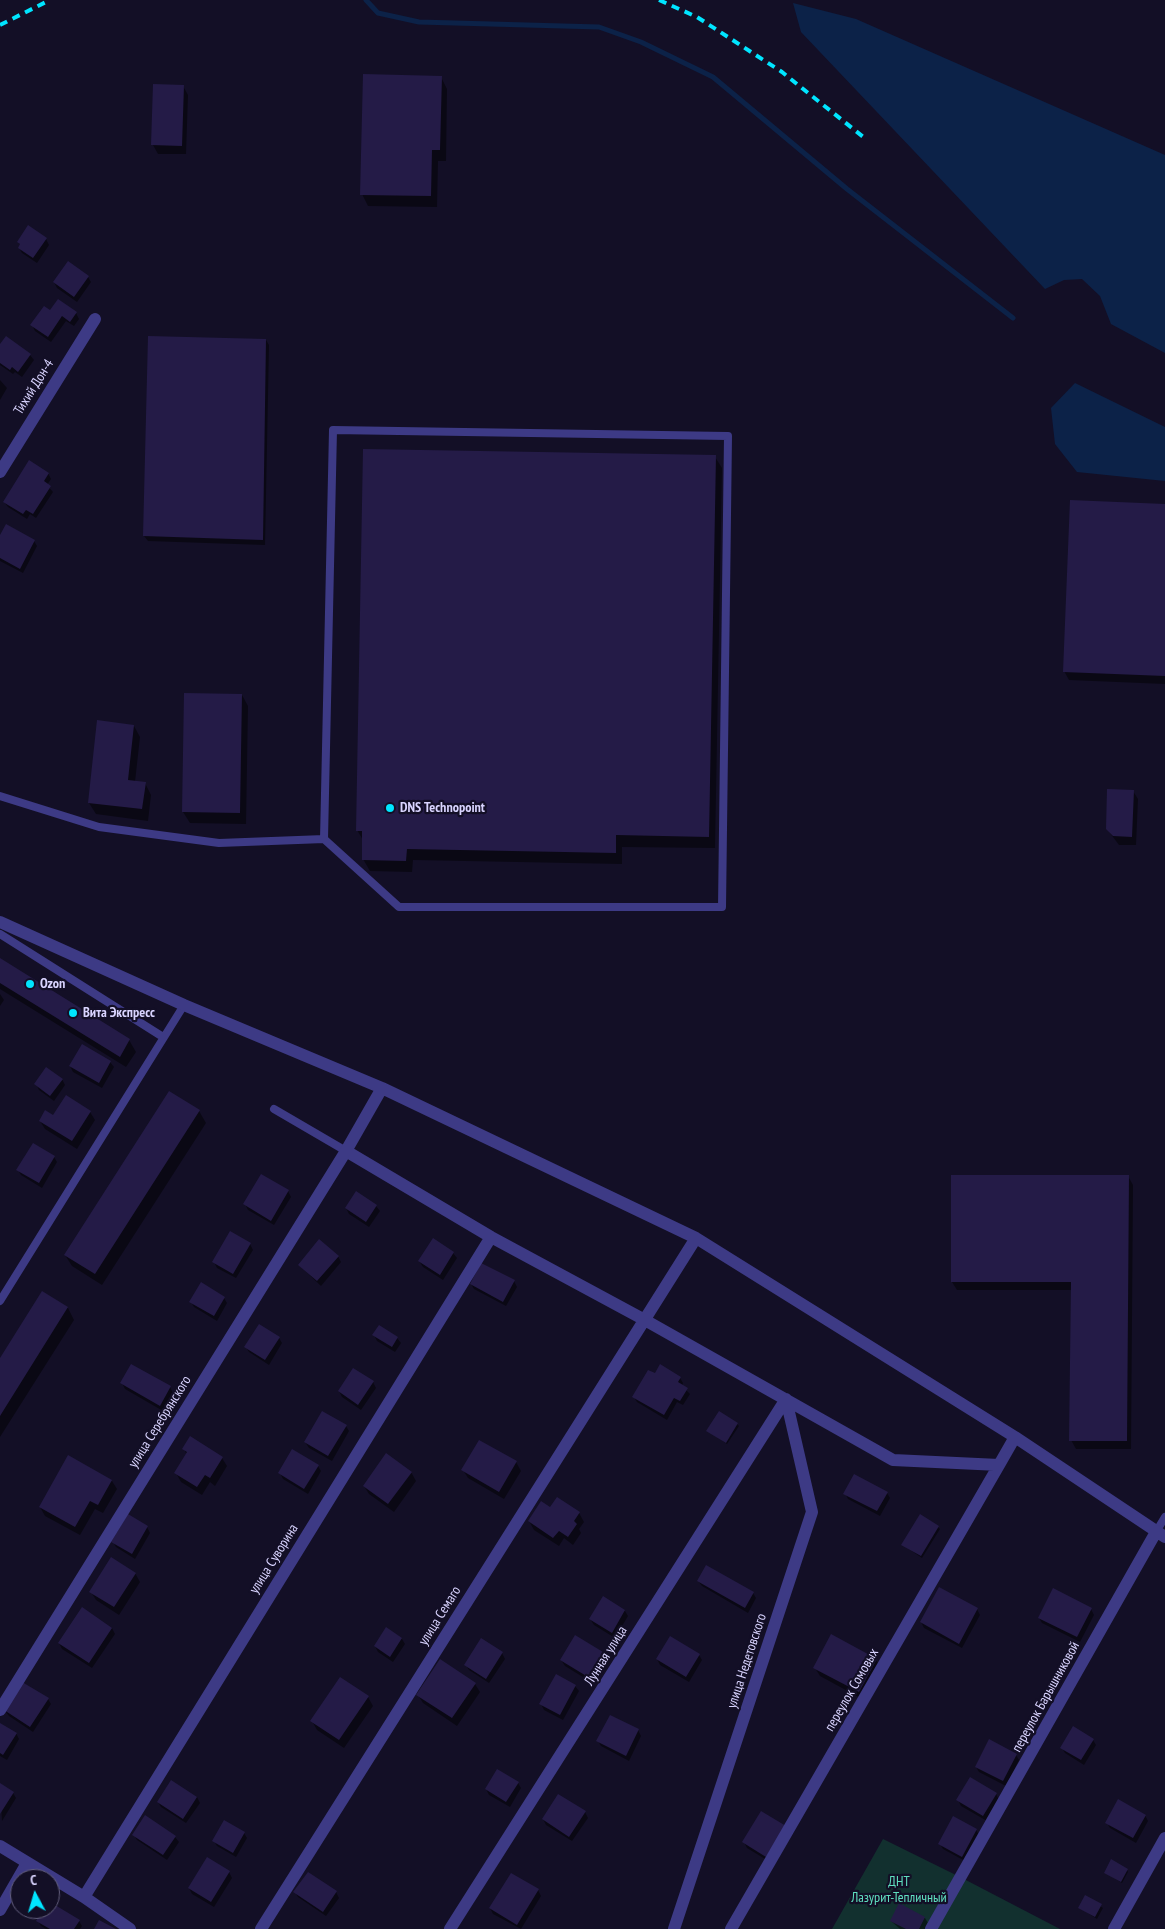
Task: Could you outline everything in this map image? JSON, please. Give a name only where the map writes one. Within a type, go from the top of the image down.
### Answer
[{"type":"street","name":"Тихий Дон-4","points":[[0,472],[94,319]]},
{"type":"street","points":[[0,922],[184,1005],[382,1088],[696,1238],[1014,1437],[1161,1534]]},
{"type":"street","name":"улица Серебрянского","points":[[0,1710],[346,1151],[382,1088]]},
{"type":"street","points":[[346,1151],[491,1237],[644,1319],[786,1398],[892,1460],[999,1466]]},
{"type":"street","name":"улица Суворина","points":[[84,1897],[491,1237]]},
{"type":"street","name":"улица Семаго","points":[[261,1929],[696,1238]]},
{"type":"street","name":"Лунная улица","points":[[450,1929],[786,1398]]},
{"type":"street","name":"улица Недетовского","points":[[674,1929],[812,1512],[786,1398]]},
{"type":"street","name":"переулок Сомовых","points":[[731,1929],[1014,1437]]},
{"type":"street","name":"переулок Барышниковой","points":[[931,1929],[1161,1534]]},
{"type":"street","points":[[1114,1929],[1165,1838]]},
{"type":"street","points":[[0,1846],[84,1897],[130,1929]]},
{"type":"street","points":[[0,1910],[28,1863]]},
{"type":"lane","points":[[0,796],[99,827],[164,836],[219,843],[324,839],[399,907],[722,907],[728,436],[333,430],[324,839]]},
{"type":"lane","points":[[0,934],[163,1037]]},
{"type":"lane","points":[[0,1301],[184,1005]]},
{"type":"lane","points":[[274,1109],[346,1151]]},
{"type":"lane","points":[[1161,1534],[1165,1517]]},
{"type":"green space","name":"ДНТ Лазурит-Тепличный","points":[[883,1839],[962,1878],[1060,1929],[832,1929]]},
{"type":"water","points":[[793,3],[856,19],[1165,155],[1165,353],[1111,324],[1100,296],[1082,279],[1064,280],[1045,289],[801,32]]},
{"type":"water","points":[[1075,383],[1165,427],[1165,481],[1077,472],[1055,444],[1051,408]]},
{"type":"building","points":[[363,74],[442,76],[440,150],[432,150],[431,196],[360,195]]},
{"type":"building","points":[[153,84],[184,85],[182,146],[151,145]]},
{"type":"building","points":[[28,225],[47,238],[33,258],[18,248],[20,244],[17,242]]},
{"type":"building","points":[[68,261],[89,276],[74,297],[53,282]]},
{"type":"building","points":[[58,299],[77,312],[70,322],[62,316],[48,337],[30,325],[44,306],[50,310]]},
{"type":"building","points":[[6,336],[31,354],[18,372],[12,367],[10,370],[0,363],[0,344]]},
{"type":"building","points":[[148,336],[266,339],[263,540],[143,536]]},
{"type":"building","points":[[363,449],[716,455],[709,837],[616,835],[616,853],[407,849],[406,861],[362,860],[362,831],[356,831]]},
{"type":"building","points":[[29,460],[49,473],[44,481],[51,486],[33,514],[26,510],[23,514],[3,502]]},
{"type":"building","points":[[1070,500],[1165,504],[1165,676],[1063,672]]},
{"type":"building","points":[[6,524],[35,540],[20,569],[0,558],[0,535]]},
{"type":"building","points":[[184,693],[242,694],[240,813],[182,812]]},
{"type":"building","points":[[97,720],[134,725],[128,780],[146,782],[142,809],[88,803]]},
{"type":"building","points":[[1107,789],[1134,790],[1132,837],[1113,836],[1106,829]]},
{"type":"building","points":[[0,958],[130,1039],[120,1057],[0,983]]},
{"type":"building","points":[[82,1044],[111,1061],[99,1083],[69,1066]]},
{"type":"building","points":[[46,1067],[63,1079],[50,1096],[34,1084]]},
{"type":"building","points":[[169,1091],[200,1110],[95,1274],[64,1255]]},
{"type":"building","points":[[66,1095],[91,1111],[72,1141],[39,1121],[45,1110],[53,1115]]},
{"type":"building","points":[[33,1143],[55,1156],[39,1183],[16,1170]]},
{"type":"building","points":[[261,1174],[289,1190],[271,1221],[243,1204]]},
{"type":"building","points":[[951,1175],[1129,1175],[1127,1441],[1069,1441],[1071,1282],[951,1282]]},
{"type":"building","points":[[356,1191],[377,1205],[366,1222],[345,1208]]},
{"type":"building","points":[[230,1231],[251,1243],[233,1274],[212,1262]]},
{"type":"building","points":[[433,1238],[454,1252],[440,1275],[418,1261]]},
{"type":"building","points":[[319,1239],[339,1256],[317,1281],[298,1265]]},
{"type":"building","points":[[481,1263],[515,1280],[503,1302],[470,1284]]},
{"type":"building","points":[[201,1282],[225,1297],[214,1316],[189,1302]]},
{"type":"building","points":[[42,1291],[68,1307],[0,1416],[0,1358]]},
{"type":"building","points":[[259,1324],[280,1337],[265,1360],[244,1347]]},
{"type":"building","points":[[379,1325],[398,1337],[392,1347],[372,1335]]},
{"type":"building","points":[[131,1364],[171,1386],[160,1406],[120,1383]]},
{"type":"building","points":[[660,1364],[681,1377],[678,1382],[688,1388],[680,1401],[674,1398],[664,1415],[632,1397],[648,1370],[655,1373]]},
{"type":"building","points":[[353,1368],[374,1381],[358,1405],[338,1391]]},
{"type":"building","points":[[322,1411],[347,1425],[328,1456],[304,1442]]},
{"type":"building","points":[[719,1411],[738,1423],[726,1443],[706,1431]]},
{"type":"building","points":[[190,1436],[223,1457],[210,1478],[205,1475],[197,1487],[174,1473],[187,1452],[182,1449]]},
{"type":"building","points":[[479,1440],[517,1461],[499,1492],[461,1470]]},
{"type":"building","points":[[292,1449],[319,1465],[304,1489],[278,1473]]},
{"type":"building","points":[[386,1453],[412,1472],[388,1504],[363,1486]]},
{"type":"building","points":[[68,1455],[112,1480],[98,1505],[90,1501],[75,1527],[39,1507]]},
{"type":"building","points":[[854,1474],[888,1492],[877,1511],[843,1494]]},
{"type":"building","points":[[557,1497],[580,1512],[574,1521],[577,1524],[568,1537],[559,1531],[553,1538],[528,1521],[541,1501],[550,1507]]},
{"type":"building","points":[[128,1514],[148,1526],[132,1554],[111,1542]]},
{"type":"building","points":[[920,1514],[939,1526],[921,1556],[901,1545]]},
{"type":"building","points":[[111,1557],[136,1573],[114,1607],[89,1592]]},
{"type":"building","points":[[706,1565],[754,1592],[745,1608],[697,1581]]},
{"type":"building","points":[[939,1587],[978,1608],[959,1644],[920,1622]]},
{"type":"building","points":[[1053,1588],[1092,1608],[1077,1637],[1038,1618]]},
{"type":"building","points":[[603,1596],[625,1610],[612,1633],[589,1619]]},
{"type":"building","points":[[82,1607],[112,1628],[89,1663],[58,1643]]},
{"type":"building","points":[[386,1627],[402,1638],[390,1657],[374,1646]]},
{"type":"building","points":[[831,1634],[877,1659],[859,1692],[813,1668]]},
{"type":"building","points":[[575,1635],[603,1652],[588,1677],[560,1660]]},
{"type":"building","points":[[670,1636],[700,1654],[686,1677],[656,1659]]},
{"type":"building","points":[[481,1638],[503,1652],[486,1679],[464,1665]]},
{"type":"building","points":[[440,1659],[476,1683],[452,1718],[416,1695]]},
{"type":"building","points":[[556,1674],[576,1685],[560,1715],[539,1704]]},
{"type":"building","points":[[340,1677],[369,1696],[339,1740],[310,1721]]},
{"type":"building","points":[[22,1682],[49,1698],[30,1727],[4,1710]]},
{"type":"building","points":[[610,1715],[639,1729],[626,1756],[596,1741]]},
{"type":"building","points":[[0,1723],[17,1733],[3,1755],[0,1753]]},
{"type":"building","points":[[1073,1726],[1094,1739],[1081,1760],[1060,1748]]},
{"type":"building","points":[[989,1739],[1017,1754],[1003,1781],[975,1767]]},
{"type":"building","points":[[497,1769],[519,1782],[506,1802],[485,1789]]},
{"type":"building","points":[[970,1777],[997,1793],[983,1816],[956,1800]]},
{"type":"building","points":[[171,1780],[197,1797],[183,1819],[157,1802]]},
{"type":"building","points":[[0,1783],[14,1792],[0,1814]]},
{"type":"building","points":[[558,1794],[586,1811],[569,1837],[542,1819]]},
{"type":"building","points":[[1118,1799],[1146,1815],[1133,1838],[1105,1823]]},
{"type":"building","points":[[761,1811],[786,1826],[766,1857],[742,1842]]},
{"type":"building","points":[[145,1815],[176,1836],[163,1855],[132,1835]]},
{"type":"building","points":[[953,1816],[977,1829],[962,1857],[938,1844]]},
{"type":"building","points":[[224,1820],[245,1832],[233,1853],[212,1841]]},
{"type":"building","points":[[207,1857],[230,1871],[211,1902],[188,1888]]},
{"type":"building","points":[[1111,1859],[1128,1869],[1121,1882],[1104,1873]]},
{"type":"building","points":[[308,1872],[337,1891],[323,1912],[293,1892]]},
{"type":"building","points":[[511,1873],[539,1889],[517,1925],[489,1908]]},
{"type":"building","points":[[1085,1895],[1102,1904],[1095,1917],[1078,1908]]},
{"type":"building","points":[[899,1903],[925,1917],[919,1929],[906,1929],[890,1921]]},
{"type":"building","points":[[60,1908],[80,1920],[74,1929],[50,1929],[36,1921],[37,1919],[60,1919]]},
{"type":"building","points":[[99,1920],[116,1929],[94,1929]]},
{"type":"waterway","points":[[366,0],[378,13],[419,22],[599,27],[641,42],[713,77],[847,189],[1013,318]]},
{"type":"railway","points":[[0,25],[50,0]]},
{"type":"railway","points":[[659,0],[697,17],[782,72],[867,140]]},
{"type":"place","name":"DNS Technopoint","points":[[390,808]]},
{"type":"place","name":"Ozon","points":[[30,984]]},
{"type":"place","name":"Вита Экспресс","points":[[73,1013]]}]
